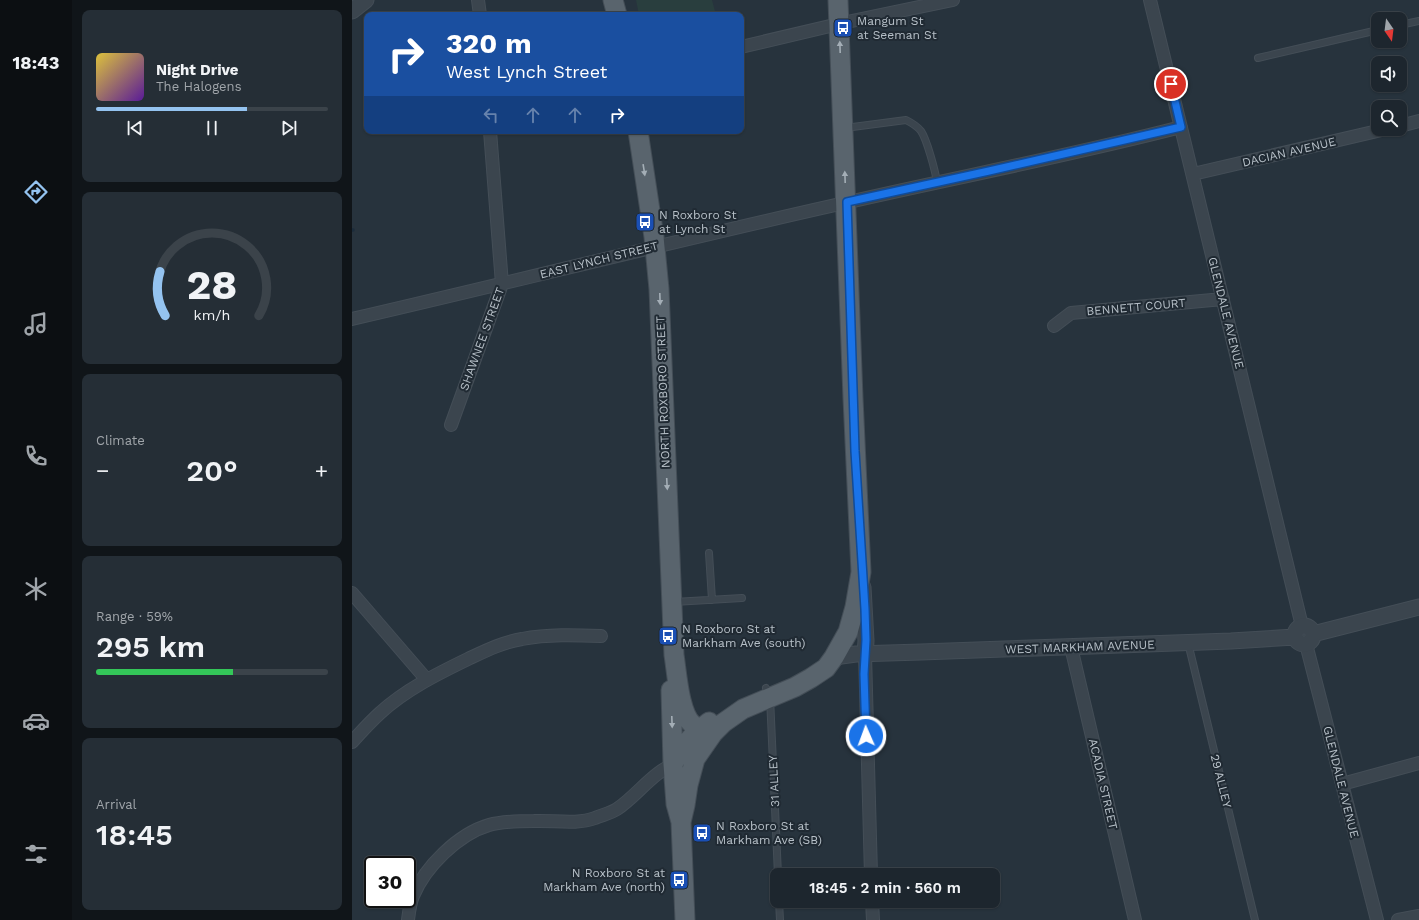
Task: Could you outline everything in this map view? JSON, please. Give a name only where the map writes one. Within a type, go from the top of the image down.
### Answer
[{"type":"main road","points":[[613,0],[615,12]]},
{"type":"main road","points":[[673,764],[682,748],[706,731],[733,703],[768,692],[807,671],[822,660],[834,656],[848,632],[862,572],[853,398],[847,202],[838,0]]},
{"type":"main road","name":"NORTH ROXBORO STREET","points":[[638,134],[655,246],[659,289],[674,655],[671,691],[673,764],[676,804],[681,822],[685,920]]},
{"type":"main road","name":"NORTH ROXBORO STREET","points":[[674,655],[685,715],[692,724],[706,731]]},
{"type":"main road","points":[[681,822],[695,759],[706,731]]},
{"type":"street","points":[[352,11],[366,0]]},
{"type":"street","points":[[478,0],[480,12]]},
{"type":"street","points":[[744,46],[839,24],[953,0]]},
{"type":"street","name":"GLENDALE AVENUE","points":[[1150,0],[1304,635],[1376,920]]},
{"type":"street","points":[[1407,124],[1419,121]]},
{"type":"street","name":"EAST LYNCH STREET","points":[[352,319],[655,246],[1181,127]]},
{"type":"street","name":"DACIAN AVENUE","points":[[1193,174],[1371,132]]},
{"type":"street","name":"SHAWNEE STREET","points":[[451,425],[502,284],[490,134]]},
{"type":"street","name":"BENNETT COURT","points":[[1054,326],[1071,313],[1223,299]]},
{"type":"street","points":[[862,572],[866,640],[865,654],[871,868]]},
{"type":"street","points":[[352,594],[427,680]]},
{"type":"street","name":"WEST MARKHAM AVENUE","points":[[834,656],[1266,640],[1304,635],[1419,607]]},
{"type":"street","points":[[352,742],[380,713],[427,680],[476,655],[506,642],[543,636],[601,636]]},
{"type":"street","name":"ACADIA STREET","points":[[1071,647],[1135,920]]},
{"type":"street","points":[[408,920],[413,897],[429,868],[448,849],[470,834],[489,825],[513,821],[579,822],[593,819],[616,810],[660,772],[673,764],[695,759]]},
{"type":"street","points":[[1342,784],[1419,763]]},
{"type":"street","points":[[872,908],[873,920]]},
{"type":"street","points":[[1398,920],[1419,916]]},
{"type":"lane","points":[[1407,24],[1419,21]]},
{"type":"lane","points":[[1258,58],[1371,32]]},
{"type":"lane","points":[[843,129],[906,120],[914,124],[922,132],[932,160],[937,182]]},
{"type":"lane","points":[[709,553],[712,600]]},
{"type":"lane","points":[[672,602],[742,598]]},
{"type":"lane","name":"29 ALLEY","points":[[1190,643],[1190,651],[1255,920]]},
{"type":"lane","name":"31 ALLEY","points":[[768,692],[778,868]]},
{"type":"lane","points":[[779,908],[780,920]]},
{"type":"green space","points":[[636,0],[712,0],[715,12],[638,12]]},
{"type":"place","name":"Mangum St at Seeman St","points":[[843,28]]},
{"type":"place","name":"N Roxboro St at Lynch St","points":[[645,222]]},
{"type":"place","name":"N Roxboro St at Markham Ave (south)","points":[[668,636]]},
{"type":"place","name":"N Roxboro St at Markham Ave (SB)","points":[[702,833]]},
{"type":"place","name":"N Roxboro St at Markham Ave (north)","points":[[679,880]]},
{"type":"route","points":[[866,736],[864,674],[866,640],[865,609],[855,451],[847,202],[1094,148],[1181,127],[1171,84]]}]
